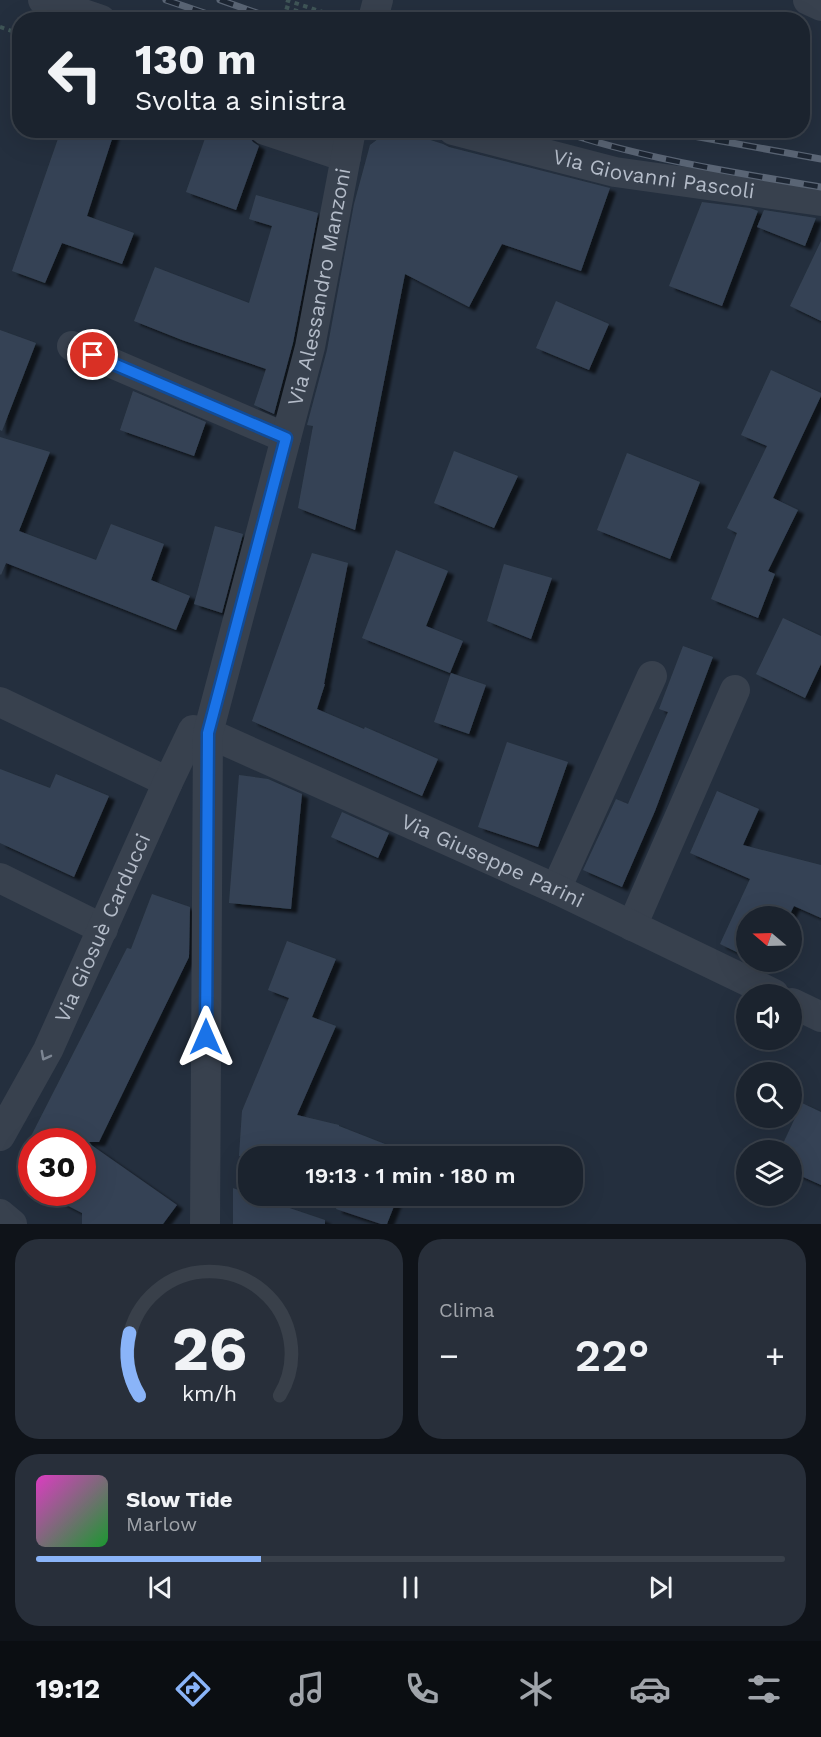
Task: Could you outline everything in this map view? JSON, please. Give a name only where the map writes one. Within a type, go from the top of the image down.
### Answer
[{"type":"street","points":[[43,0],[78,12]]},
{"type":"street","points":[[808,0],[821,6]]},
{"type":"street","points":[[312,138],[348,144]]},
{"type":"street","name":"Via Giovanni Pascoli","points":[[484,138],[615,172],[821,201]]},
{"type":"street","name":"Via Alessandro Manzoni","points":[[205,1224],[208,733],[310,347],[348,144]]},
{"type":"street","points":[[72,346],[286,438]]},
{"type":"street","points":[[556,889],[652,676]]},
{"type":"street","points":[[632,926],[735,690]]},
{"type":"street","points":[[0,702],[168,782]]},
{"type":"street","name":"Via Giosuè Carducci","points":[[0,1136],[48,1050],[193,730],[208,733]]},
{"type":"street","name":"Via Giuseppe Parini","points":[[208,733],[556,889],[753,984]]},
{"type":"street","points":[[0,878],[103,928]]},
{"type":"street","points":[[802,1008],[821,1017]]},
{"type":"street","points":[[0,1214],[12,1224]]},
{"type":"path","points":[[286,0],[366,12]]},
{"type":"path","points":[[285,7],[300,12]]},
{"type":"building","points":[[58,138],[112,138],[87,216],[134,233],[122,264],[62,243],[45,283],[12,271]]},
{"type":"building","points":[[205,138],[250,138],[259,146],[236,210],[186,192]]},
{"type":"building","points":[[379,138],[424,138],[449,147],[610,188],[581,271],[502,244],[469,307],[405,274],[355,530],[298,508],[313,426],[307,425],[327,350],[354,204],[370,145]]},
{"type":"building","points":[[256,195],[318,213],[293,343],[274,414],[254,405],[266,369],[134,321],[155,267],[249,303],[272,226],[249,219]]},
{"type":"building","points":[[702,202],[758,211],[722,306],[669,286]]},
{"type":"building","points":[[764,210],[816,218],[805,246],[757,227]]},
{"type":"building","points":[[821,241],[821,321],[790,306]]},
{"type":"building","points":[[556,301],[609,324],[589,370],[536,348]]},
{"type":"building","points":[[0,330],[36,343],[2,431],[0,430]]},
{"type":"building","points":[[771,370],[821,393],[821,396],[773,498],[798,510],[768,571],[775,574],[758,618],[711,599],[737,533],[727,528],[767,446],[741,435]]},
{"type":"building","points":[[133,391],[206,422],[194,456],[120,430]]},
{"type":"building","points":[[0,437],[50,452],[19,531],[96,560],[111,524],[164,544],[151,580],[190,596],[176,630],[6,563],[0,574]]},
{"type":"building","points":[[454,451],[518,476],[494,528],[434,503]]},
{"type":"building","points":[[627,453],[700,482],[670,559],[597,530]]},
{"type":"building","points":[[215,526],[243,534],[222,613],[194,604]]},
{"type":"building","points":[[396,550],[448,571],[426,626],[463,641],[450,673],[362,638]]},
{"type":"building","points":[[312,553],[348,563],[325,684],[317,709],[438,759],[422,796],[252,721]]},
{"type":"building","points":[[504,564],[552,578],[531,639],[487,621]]},
{"type":"building","points":[[783,618],[821,636],[821,664],[805,698],[756,674]]},
{"type":"building","points":[[683,646],[713,657],[655,811],[622,887],[583,870],[616,799],[628,804],[668,712],[659,709]]},
{"type":"building","points":[[451,673],[486,685],[469,734],[434,722]]},
{"type":"building","points":[[507,742],[568,762],[538,847],[478,827]]},
{"type":"building","points":[[0,769],[50,788],[56,774],[109,796],[74,877],[0,843]]},
{"type":"building","points":[[239,775],[268,779],[302,794],[291,909],[229,903]]},
{"type":"building","points":[[717,791],[759,809],[743,845],[821,865],[821,918],[802,910],[802,906],[738,906],[750,879],[690,853]]},
{"type":"building","points":[[342,812],[389,833],[378,858],[331,837]]},
{"type":"building","points":[[152,894],[190,907],[189,957],[99,1142],[96,1142],[96,1128],[35,1128],[127,948],[131,949]]},
{"type":"building","points":[[736,909],[736,952],[720,944]]},
{"type":"building","points":[[287,941],[336,959],[312,1017],[336,1026],[297,1115],[339,1125],[390,1146],[240,1146],[242,1111],[289,998],[268,990]]},
{"type":"building","points":[[802,1103],[821,1112],[821,1185],[802,1176],[802,1140],[785,1140],[790,1128],[802,1128]]},
{"type":"building","points":[[96,1148],[177,1205],[163,1224],[82,1224],[82,1213],[68,1206],[96,1206]]},
{"type":"building","points":[[233,1188],[238,1190],[238,1206],[284,1206],[325,1220],[325,1224],[233,1224]]},
{"type":"building","points":[[337,1206],[394,1206],[387,1224],[336,1209]]},
{"type":"railway","points":[[166,0],[201,12]]},
{"type":"railway","points":[[220,0],[254,12]]},
{"type":"railway","points":[[584,138],[655,157],[821,187]]},
{"type":"railway","points":[[704,138],[821,159]]},
{"type":"route","points":[[93,355],[286,438],[208,733],[206,1037]]}]
